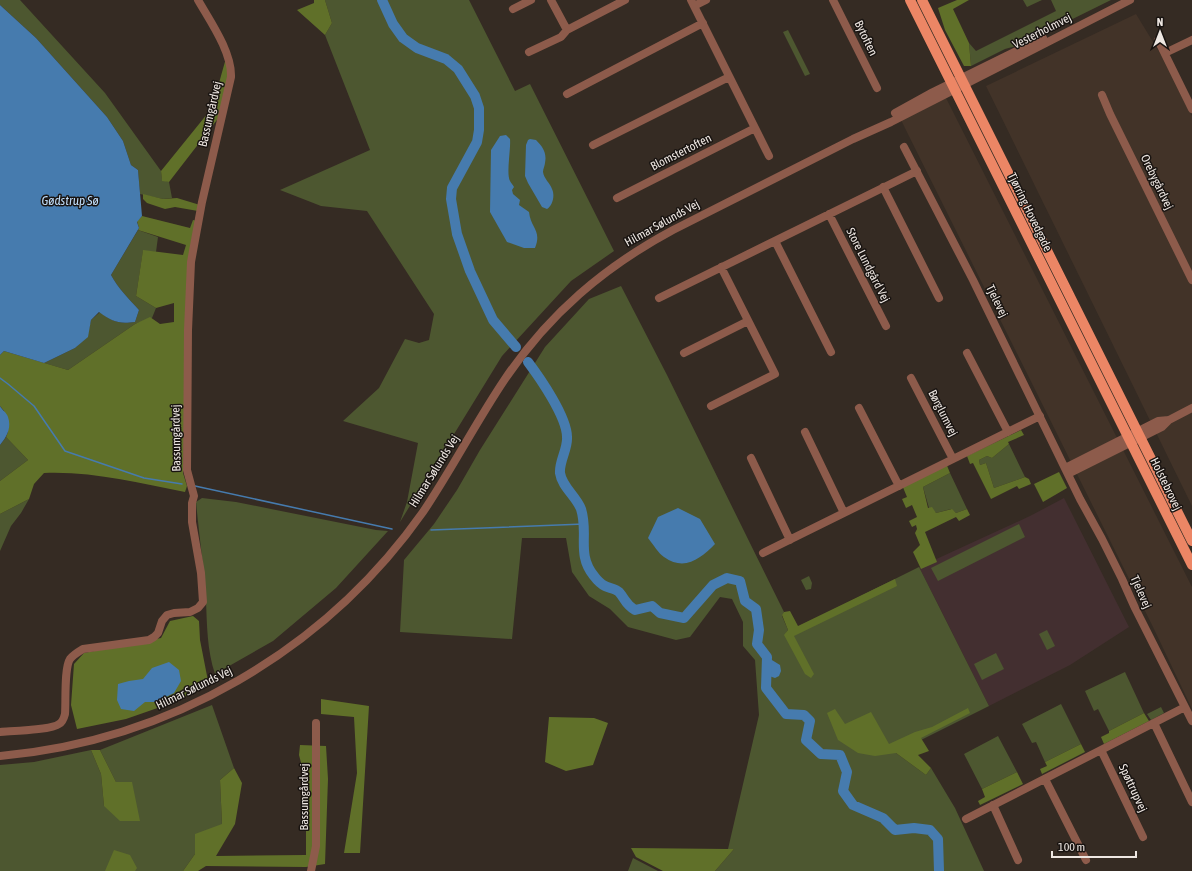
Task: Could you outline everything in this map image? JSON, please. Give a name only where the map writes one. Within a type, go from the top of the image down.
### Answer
[{"type":"main road","name":"Tjørring Hovedgade","points":[[910,0],[1134,437]]},
{"type":"main road","name":"Tjørring Hovedgade","points":[[922,0],[1134,437]]},
{"type":"main road","name":"Holstebrovej","points":[[1134,437],[1192,541]]},
{"type":"main road","name":"Holstebrovej","points":[[1134,437],[1192,565]]},
{"type":"street","name":"Bassumgårdvej","points":[[0,732],[49,728],[59,725],[65,714],[67,666],[70,659],[75,654],[83,649],[148,640],[158,633],[162,621],[167,615],[190,612],[198,608],[203,602],[192,522],[192,504],[194,496],[187,470],[188,330],[191,262],[202,202],[232,70],[228,55],[198,0]]},
{"type":"street","points":[[513,9],[531,0]]},
{"type":"street","points":[[551,0],[566,30]]},
{"type":"street","points":[[529,52],[561,36],[566,30],[625,0]]},
{"type":"street","points":[[706,0],[692,3],[769,156]]},
{"type":"street","name":"Bytoften","points":[[833,0],[877,88]]},
{"type":"street","name":"Vesterholmvej","points":[[953,86],[1118,0]]},
{"type":"street","name":"Vesterholmvej","points":[[962,81],[1130,0]]},
{"type":"street","points":[[567,94],[703,24]]},
{"type":"street","points":[[1158,40],[1192,109]]},
{"type":"street","points":[[1165,53],[1192,40]]},
{"type":"street","points":[[592,145],[729,77]]},
{"type":"street","name":"Hilmar Sølunds Vej","points":[[0,756],[40,751],[77,744],[114,734],[149,722],[218,692],[283,652],[313,630],[341,605],[373,574],[393,550],[431,499],[511,371],[542,331],[574,298],[606,271],[651,241],[853,139],[889,117],[953,86]]},
{"type":"street","name":"Orebygårdvej","points":[[1102,95],[1192,280]]},
{"type":"street","name":"Blomstertoften","points":[[617,198],[755,128]]},
{"type":"street","name":"Tjelevej","points":[[904,147],[973,280],[1066,471],[1118,569],[1135,608],[1192,721]]},
{"type":"street","points":[[659,298],[917,171]]},
{"type":"street","points":[[883,187],[939,298]]},
{"type":"street","name":"Store Lundgård Vej","points":[[829,214],[886,326]]},
{"type":"street","points":[[775,240],[831,352]]},
{"type":"street","points":[[711,406],[775,374],[721,267]]},
{"type":"street","points":[[684,353],[748,321]]},
{"type":"street","points":[[967,353],[1008,432]]},
{"type":"street","name":"Børglumvej","points":[[911,378],[953,459]]},
{"type":"street","points":[[859,408],[899,486]]},
{"type":"street","points":[[1066,471],[1134,437],[1162,427],[1169,420],[1192,408]]},
{"type":"street","points":[[762,554],[1040,416]]},
{"type":"street","points":[[805,432],[844,513]]},
{"type":"street","points":[[751,458],[790,540]]},
{"type":"street","points":[[966,819],[1185,707]]},
{"type":"street","name":"Bassumgårdvej","points":[[311,871],[316,846],[316,723]]},
{"type":"street","points":[[1154,723],[1192,802]]},
{"type":"street","name":"Spøttrupvej","points":[[1102,750],[1143,837]]},
{"type":"street","points":[[1045,779],[1086,860]]},
{"type":"street","points":[[993,805],[1018,860]]},
{"type":"shaded area","points":[[1136,14],[1161,55],[1192,116],[1192,506],[986,86]]},
{"type":"shaded area","points":[[946,98],[1192,587],[1192,709],[1154,629],[900,118]]},
{"type":"shaded area","points":[[1064,498],[1129,627],[1070,665],[989,706],[919,567],[1030,516]]},
{"type":"green space","points":[[0,0],[20,0],[105,93],[161,171],[162,180],[169,182],[172,198],[163,199],[140,194],[138,170],[131,165],[123,141],[107,117],[36,38],[0,5]]},
{"type":"green space","points":[[314,0],[325,0],[332,23],[325,35],[297,10],[314,3]]},
{"type":"green space","points":[[325,0],[469,0],[515,91],[530,84],[614,251],[571,281],[502,356],[400,522],[407,502],[418,443],[343,421],[379,388],[405,339],[419,343],[429,340],[434,314],[367,211],[321,206],[280,190],[370,150],[325,35],[332,23]]},
{"type":"green space","points":[[957,0],[969,0],[953,9],[969,43],[971,66],[964,66],[945,30],[938,8]]},
{"type":"green space","points":[[1023,0],[1042,0],[1027,7]]},
{"type":"green space","points":[[1051,0],[1111,0],[1020,45],[1005,49],[971,66],[969,43],[976,51],[1056,11]]},
{"type":"green space","points":[[788,30],[810,74],[805,76],[783,32]]},
{"type":"green space","points":[[226,58],[230,73],[220,116],[169,182],[162,181],[161,171],[212,108]]},
{"type":"green space","points":[[143,194],[163,199],[177,198],[200,205],[198,211],[175,207],[165,209],[147,203],[143,199]]},
{"type":"green space","points":[[142,216],[190,228],[193,220],[198,221],[190,256],[183,473],[187,486],[185,492],[98,476],[44,473],[34,484],[29,499],[0,514],[0,481],[28,460],[6,437],[8,432],[4,411],[0,406],[0,355],[4,351],[68,370],[135,324],[150,317],[160,324],[174,322],[174,303],[156,308],[136,296],[143,250],[183,255],[186,245],[138,230],[139,228],[137,221]]},
{"type":"green space","points":[[138,230],[158,237],[156,252],[143,251],[136,296],[156,308],[152,318],[135,324],[68,370],[44,363],[75,348],[87,337],[91,320],[100,312],[116,322],[135,322],[139,310],[120,289],[111,275]]},
{"type":"green space","points":[[621,286],[667,375],[784,612],[782,616],[788,630],[786,633],[919,567],[989,706],[895,753],[926,775],[931,768],[955,808],[984,871],[715,871],[734,849],[728,849],[759,715],[755,660],[743,646],[743,622],[732,599],[720,597],[690,637],[676,640],[628,627],[610,609],[589,596],[572,572],[566,538],[522,538],[512,639],[400,632],[404,560],[434,524],[457,490],[480,450],[545,347],[589,299]]},
{"type":"green space","points":[[1021,430],[1024,435],[1008,442],[1009,444],[992,458],[987,456],[979,460],[980,465],[986,463],[994,488],[1025,477],[1029,479],[1031,484],[1019,489],[1017,486],[991,499],[973,463],[970,464],[967,456]]},
{"type":"green space","points":[[6,437],[28,460],[0,481],[0,445]]},
{"type":"green space","points":[[1009,444],[1025,477],[994,488],[986,463],[980,465],[979,460],[987,456],[992,458]]},
{"type":"green space","points":[[946,463],[950,473],[923,487],[928,508],[932,507],[936,513],[952,509],[956,513],[967,509],[970,515],[959,521],[956,517],[925,532],[937,562],[921,569],[913,552],[920,545],[915,533],[917,529],[916,525],[912,527],[909,521],[917,517],[912,505],[906,508],[902,499],[907,497],[902,485]]},
{"type":"green space","points":[[1059,472],[1067,488],[1043,502],[1034,484]]},
{"type":"green space","points":[[950,473],[967,509],[956,513],[951,509],[936,513],[929,508],[923,487]]},
{"type":"green space","points":[[202,498],[236,502],[376,530],[388,531],[336,588],[273,641],[215,674],[210,656],[208,638],[205,589],[196,502]]},
{"type":"green space","points":[[29,499],[11,526],[0,551],[0,514]]},
{"type":"green space","points":[[1019,524],[1025,537],[938,581],[931,568]]},
{"type":"green space","points":[[809,576],[812,583],[811,589],[806,590],[801,580]]},
{"type":"green space","points":[[895,579],[897,586],[794,636],[814,674],[811,678],[805,674],[784,635],[788,630],[782,615],[784,612],[790,611],[798,626]]},
{"type":"green space","points":[[193,616],[199,621],[200,640],[209,686],[169,704],[126,719],[77,729],[71,705],[74,664],[84,653],[161,638],[170,621]]},
{"type":"green space","points":[[1047,630],[1055,646],[1047,650],[1039,634]]},
{"type":"green space","points":[[996,653],[1004,669],[982,680],[974,664]]},
{"type":"green space","points":[[1125,672],[1144,713],[1109,731],[1098,709],[1094,711],[1085,691]]},
{"type":"green space","points":[[321,699],[369,706],[360,853],[344,853],[357,773],[354,717],[321,714]]},
{"type":"green space","points":[[1061,704],[1081,744],[1045,762],[1036,742],[1032,743],[1022,724]]},
{"type":"green space","points":[[212,705],[234,768],[220,780],[222,825],[195,854],[183,871],[0,871],[0,765],[34,762],[91,750],[101,774],[104,806],[116,782],[100,750]]},
{"type":"green space","points":[[1161,707],[1164,713],[1151,720],[1147,714]]},
{"type":"green space","points":[[968,708],[970,713],[921,738],[929,751],[918,755],[931,768],[926,775],[896,753],[875,756],[858,753],[838,740],[827,713],[835,709],[845,724],[871,712],[889,744],[915,732],[932,727]]},
{"type":"green space","points":[[1144,713],[1149,721],[1104,744],[1101,737],[1109,733],[1109,731]]},
{"type":"green space","points":[[549,717],[594,718],[608,723],[593,765],[566,771],[545,762]]},
{"type":"green space","points":[[998,736],[1017,772],[982,789],[964,754]]},
{"type":"green space","points":[[1081,744],[1085,752],[1042,774],[1040,769],[1047,766],[1045,762]]},
{"type":"green space","points":[[300,745],[326,746],[328,779],[325,864],[306,867],[206,866],[198,871],[183,871],[195,854],[195,834],[222,824],[220,780],[234,768],[242,783],[235,824],[216,856],[306,855],[306,782],[299,755]]},
{"type":"green space","points":[[91,750],[100,750],[116,782],[132,782],[140,821],[120,821],[104,806],[101,774]]},
{"type":"green space","points":[[1017,772],[1023,784],[980,805],[978,801],[985,797],[982,789]]},
{"type":"green space","points":[[631,848],[734,849],[715,871],[663,871],[636,857]]},
{"type":"green space","points":[[114,850],[130,855],[137,868],[135,871],[105,871]]},
{"type":"green space","points":[[633,858],[658,871],[628,871]]},
{"type":"water","name":"Gødstrup Sø","points":[[0,5],[36,38],[107,117],[123,141],[131,165],[138,170],[142,216],[137,222],[139,228],[111,275],[120,289],[139,310],[135,322],[116,322],[99,312],[91,320],[88,337],[75,348],[44,363],[4,351],[0,355]]},
{"type":"water","points":[[506,135],[510,139],[508,173],[510,181],[514,187],[512,190],[513,194],[520,200],[519,205],[529,212],[530,218],[537,233],[535,248],[524,248],[507,242],[490,212],[491,150],[500,136]]},
{"type":"water","points":[[530,139],[536,140],[545,153],[543,172],[553,191],[553,200],[547,209],[542,207],[525,176],[526,145]]},
{"type":"water","points":[[0,406],[9,421],[9,429],[0,445]]},
{"type":"water","points":[[678,508],[700,519],[715,544],[698,558],[686,563],[679,563],[664,557],[648,538],[658,517]]},
{"type":"water","points":[[767,657],[780,665],[781,671],[779,676],[775,678],[766,675]]},
{"type":"water","points":[[169,662],[179,670],[181,681],[174,693],[156,702],[145,702],[134,711],[121,709],[117,700],[118,684],[143,679],[152,668]]},
{"type":"waterway","points":[[382,0],[393,24],[403,38],[417,48],[446,59],[458,69],[475,96],[479,108],[479,130],[477,142],[452,188],[451,199],[457,234],[470,271],[493,320],[516,347]]},
{"type":"waterway","points":[[528,362],[552,398],[563,419],[566,429],[567,442],[560,468],[561,478],[581,509],[584,527],[584,552],[589,568],[599,582],[619,592],[627,604],[635,610],[652,606],[660,613],[684,618],[713,585],[727,578],[740,581],[745,601],[756,609],[759,630],[757,644],[767,657],[766,688],[786,714],[804,715],[810,721],[806,740],[821,754],[840,755],[847,772],[843,791],[853,805],[883,818],[895,830],[914,828],[930,830],[938,839],[939,871]]},
{"type":"waterway","points":[[0,378],[34,406],[65,451],[144,478],[182,484]]},
{"type":"waterway","points":[[195,486],[392,529]]},
{"type":"waterway","points":[[431,530],[584,524]]}]
